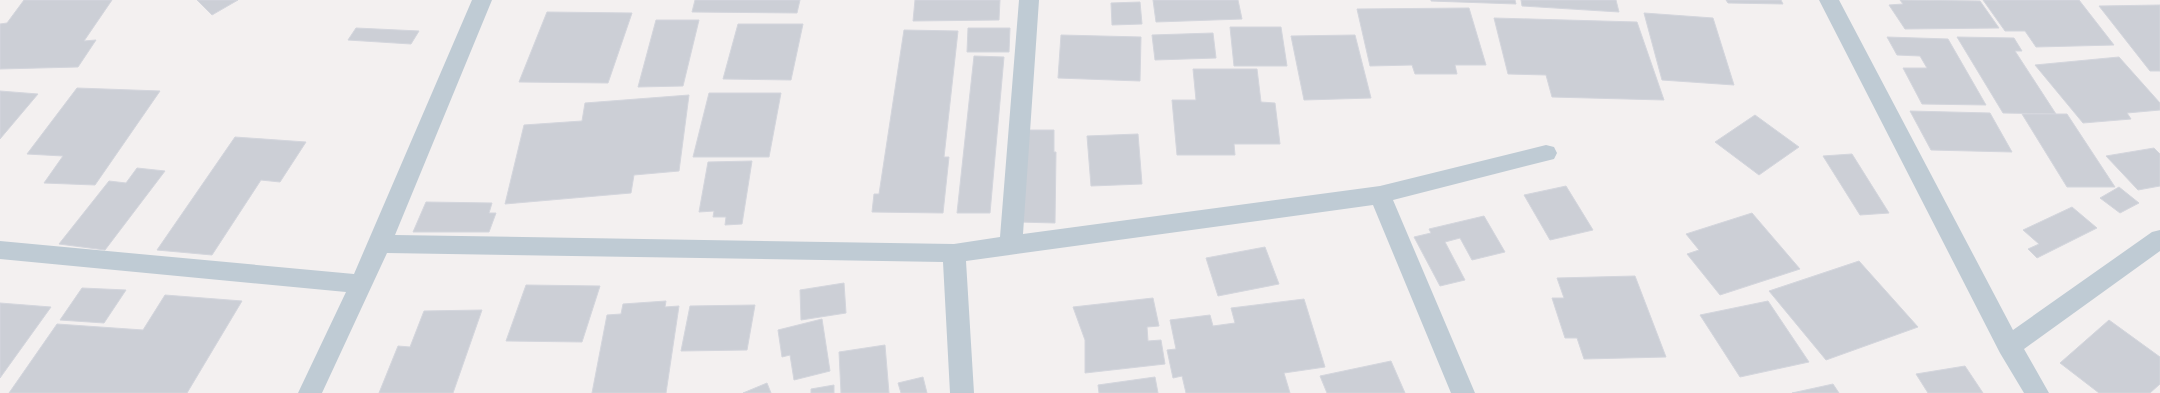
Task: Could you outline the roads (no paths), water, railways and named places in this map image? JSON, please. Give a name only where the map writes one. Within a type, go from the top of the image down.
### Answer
[{"type":"street","points":[[310,393],[380,244],[482,0]]},
{"type":"street","points":[[1011,245],[1029,0]]},
{"type":"street","points":[[1829,0],[2009,346],[2037,393]]},
{"type":"street","points":[[380,244],[954,254],[1380,195],[1546,153]]},
{"type":"street","points":[[1380,195],[1463,393]]},
{"type":"street","points":[[2009,346],[2160,239]]},
{"type":"street","points":[[0,250],[360,284]]},
{"type":"street","points":[[954,254],[962,393]]}]
